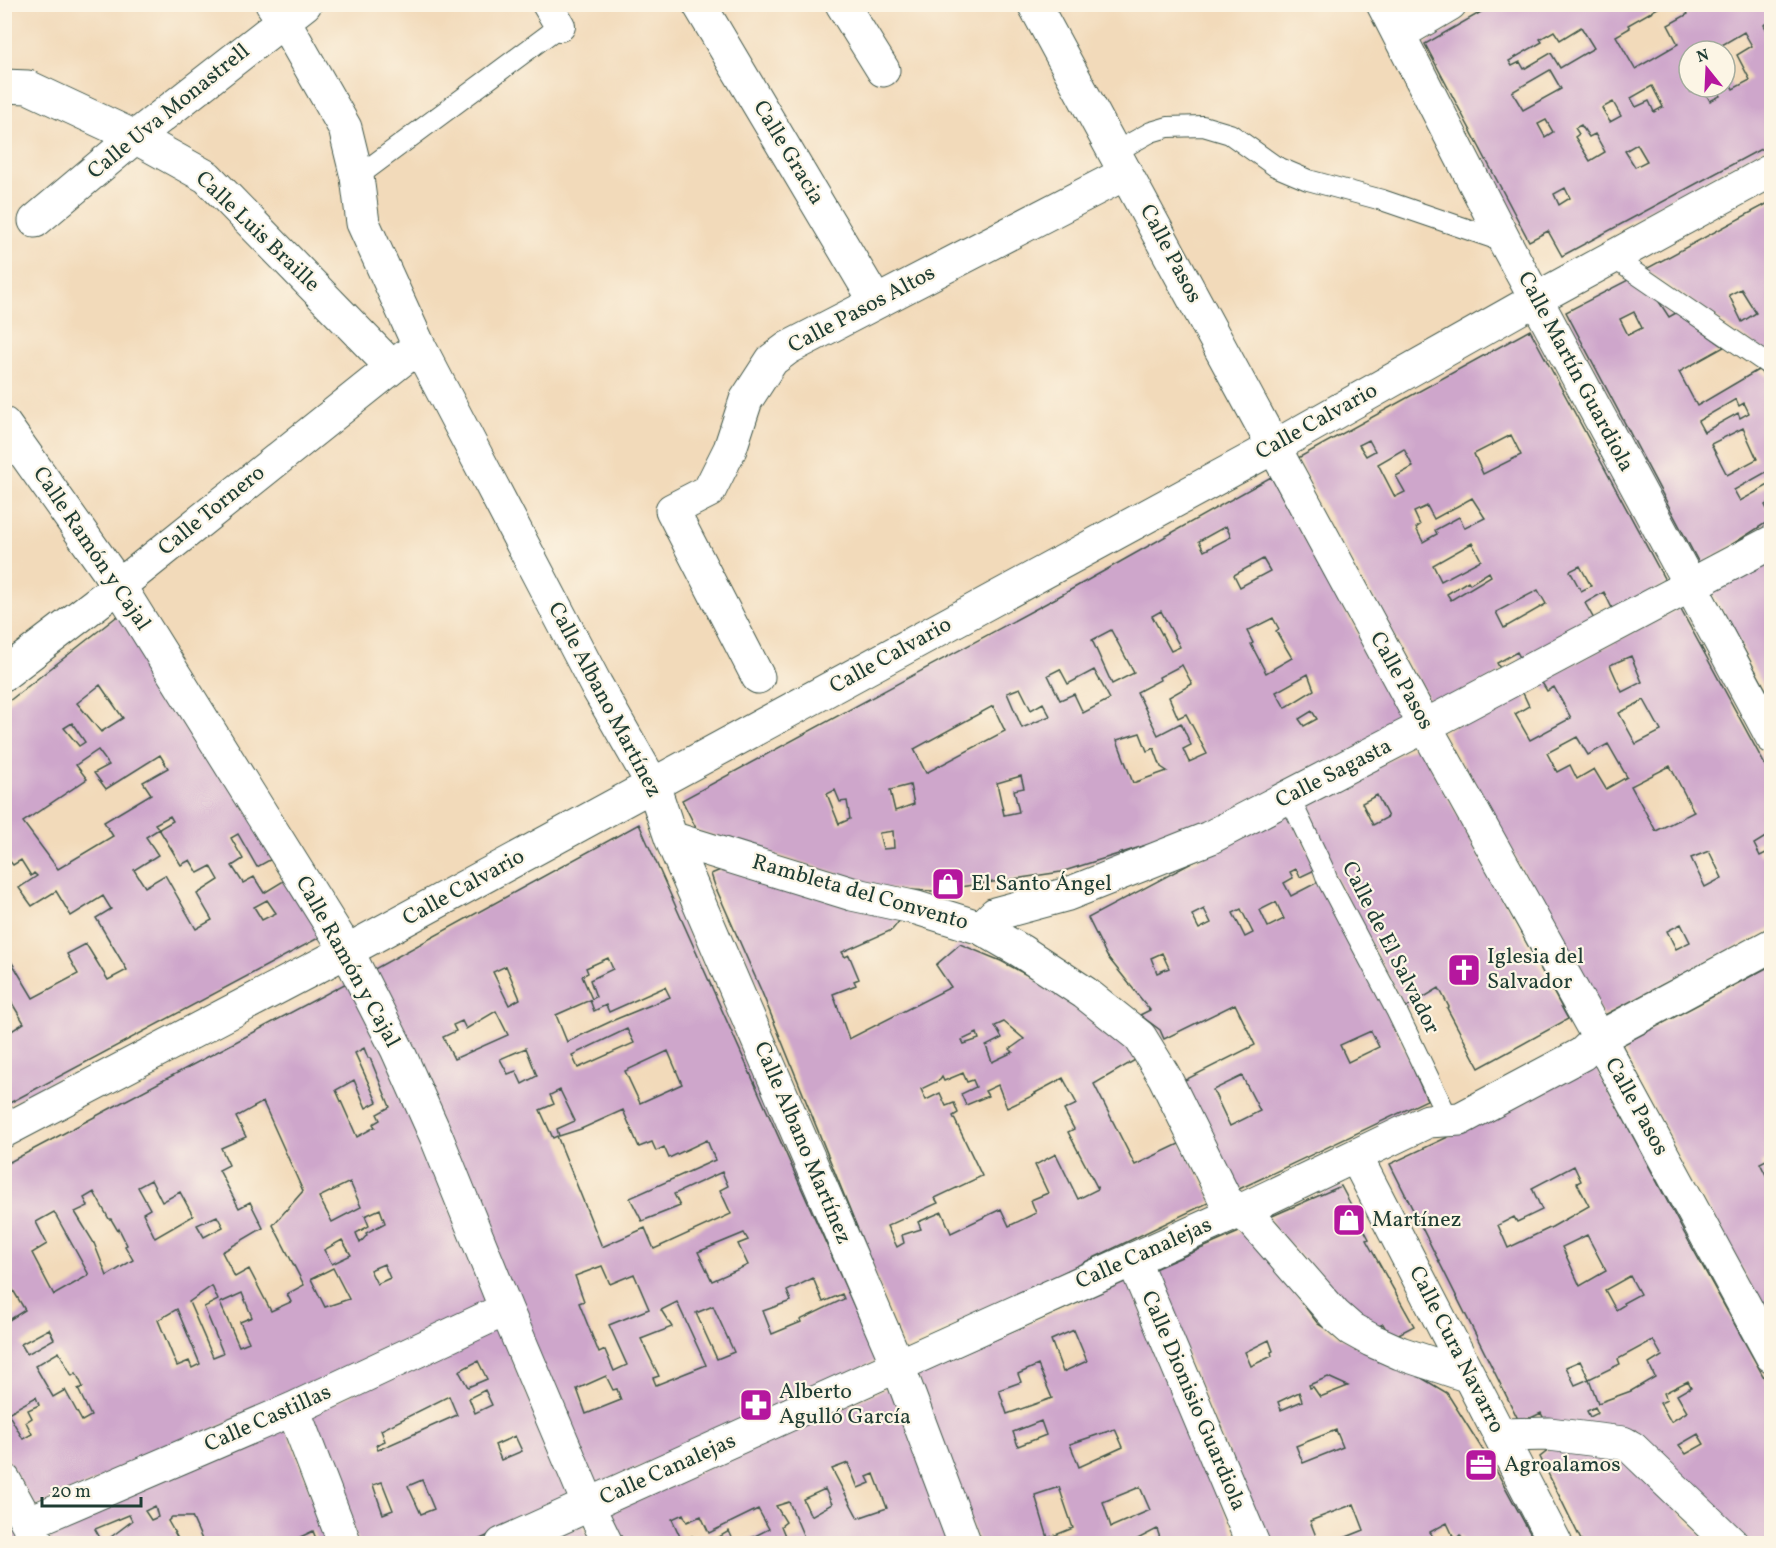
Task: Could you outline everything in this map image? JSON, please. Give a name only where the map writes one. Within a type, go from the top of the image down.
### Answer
[{"type":"street","name":"Calle Gracia","points":[[699,4],[876,302]]},
{"type":"street","points":[[842,4],[883,70]]},
{"type":"street","name":"Calle Pasos","points":[[1034,4],[1425,726],[1599,1038],[1772,1356]]},
{"type":"street","name":"Calle Martín Guardiola","points":[[1383,4],[1505,242],[1772,737]]},
{"type":"street","points":[[1398,34],[1450,4]]},
{"type":"street","name":"Calle Uva Monastrell","points":[[35,221],[287,10]]},
{"type":"street","name":"Calle Albano Martínez","points":[[287,10],[345,128],[357,177],[363,223],[419,346],[596,685],[653,785],[671,838],[898,1366],[965,1544]]},
{"type":"street","name":"Calle Luis Braille","points":[[4,86],[28,87],[135,137],[207,177],[392,367]]},
{"type":"street","name":"Calle Pasos Altos","points":[[758,677],[672,510],[709,491],[730,449],[747,400],[772,360],[788,348],[876,302],[1121,162]]},
{"type":"street","name":"Calle Calvario","points":[[4,1131],[347,951],[653,785],[1274,447],[1536,299],[1772,170]]},
{"type":"street","name":"Calle Tornero","points":[[4,674],[119,586],[419,346]]},
{"type":"street","name":"Calle Ramón y Cajal","points":[[4,424],[119,586],[347,951],[419,1098],[506,1310],[608,1544]]},
{"type":"street","name":"Calle Sagasta","points":[[981,928],[995,914],[1068,894],[1209,838],[1772,542]]},
{"type":"street","name":"Rambleta del Convento","points":[[671,838],[852,894],[917,908],[981,928],[1085,993],[1140,1037],[1164,1076],[1226,1201],[1254,1222],[1335,1315],[1351,1329],[1400,1353],[1469,1376]]},
{"type":"street","name":"Calle Canalejas","points":[[502,1544],[1238,1212],[1428,1121],[1460,1119],[1582,1054],[1599,1038],[1772,945]]},
{"type":"street","name":"Calle Cura Navarro","points":[[1356,1157],[1556,1544]]},
{"type":"street","name":"Calle Dionisio Guardiola","points":[[1133,1259],[1252,1544]]},
{"type":"street","name":"Calle Castillas","points":[[33,1533],[506,1310]]},
{"type":"street","points":[[293,1410],[345,1544]]},
{"type":"street","points":[[1500,1435],[1549,1434],[1623,1443],[1632,1448],[1732,1544]]},
{"type":"street","points":[[4,1480],[33,1533]]},
{"type":"lane","points":[[357,177],[553,15]]},
{"type":"lane","points":[[1121,162],[1151,132],[1168,127],[1203,126],[1230,134],[1275,166],[1308,180],[1382,200],[1505,242]]},
{"type":"lane","points":[[1612,257],[1772,367]]},
{"type":"lane","name":"Calle de El Salvador","points":[[1289,797],[1327,879],[1396,1010],[1449,1120]]},
{"type":"building","points":[[1495,4],[1656,4],[1658,8],[1628,25],[1630,28],[1616,36],[1635,69],[1677,45],[1677,99],[1709,99],[1710,101],[1737,99],[1737,87],[1750,80],[1737,55],[1752,46],[1744,32],[1732,39],[1677,39],[1677,42],[1668,25],[1688,14],[1682,4],[1739,4],[1741,8],[1747,4],[1772,4],[1772,21],[1764,25],[1772,39],[1772,143],[1562,256],[1548,231],[1529,241],[1425,44]],"holes":[[[1581,27],[1594,48],[1560,68],[1551,53],[1524,69],[1520,62],[1512,66],[1509,61],[1542,42],[1540,39],[1554,31],[1560,40]],[[1550,70],[1561,89],[1523,110],[1512,92]],[[1652,86],[1663,107],[1654,112],[1649,101],[1636,107],[1631,98]],[[1613,102],[1621,116],[1610,122],[1602,108]],[[1546,120],[1553,132],[1545,137],[1538,124]],[[1581,125],[1589,137],[1595,134],[1605,152],[1590,161],[1575,137],[1579,134],[1575,128]],[[1637,144],[1647,161],[1635,167],[1625,151]],[[1565,188],[1570,198],[1559,205],[1554,194]]]},
{"type":"building","points":[[1772,201],[1772,351],[1768,353],[1646,269]],"holes":[[[1741,289],[1756,313],[1742,322],[1729,295]]]},
{"type":"building","points":[[1628,280],[1654,294],[1669,317],[1676,313],[1724,347],[1679,372],[1697,406],[1758,370],[1772,380],[1772,478],[1768,471],[1734,490],[1740,501],[1772,483],[1772,501],[1765,505],[1772,519],[1700,565],[1566,312]],"holes":[[[1634,312],[1642,328],[1628,335],[1620,319]],[[1736,399],[1739,406],[1744,403],[1749,413],[1740,418],[1738,413],[1704,432],[1698,421]],[[1743,428],[1757,459],[1727,475],[1711,444]]]},
{"type":"building","points":[[1530,330],[1667,584],[1614,612],[1604,592],[1585,603],[1595,621],[1522,661],[1517,652],[1497,663],[1502,672],[1434,708],[1298,458]],"holes":[[[1511,435],[1521,455],[1483,474],[1474,454]],[[1369,440],[1375,451],[1366,456],[1359,445]],[[1404,449],[1413,467],[1396,476],[1405,492],[1395,497],[1378,464]],[[1472,498],[1485,518],[1465,528],[1459,517],[1435,530],[1437,534],[1423,542],[1416,528],[1420,525],[1414,512],[1427,506],[1434,519]],[[1472,543],[1481,560],[1441,581],[1433,565]],[[1580,566],[1591,586],[1581,591],[1570,571]],[[1489,572],[1491,576],[1451,600],[1447,594],[1468,581],[1470,584]],[[1538,590],[1546,604],[1504,628],[1496,612]]]},
{"type":"building","points":[[1271,477],[1406,723],[1204,827],[1061,872],[933,891],[888,889],[697,830],[682,800],[1056,598]],"holes":[[[1226,526],[1231,537],[1204,551],[1199,541]],[[1263,559],[1270,571],[1240,587],[1234,575]],[[1161,611],[1180,647],[1171,651],[1152,616]],[[1273,618],[1279,629],[1276,631],[1292,658],[1266,673],[1251,644],[1253,643],[1247,631]],[[1111,630],[1134,673],[1112,684],[1092,640]],[[1182,665],[1192,684],[1169,697],[1178,718],[1186,714],[1207,754],[1189,762],[1183,749],[1191,745],[1181,723],[1158,735],[1137,692]],[[1060,669],[1068,684],[1094,670],[1110,699],[1083,713],[1074,694],[1060,700],[1048,675]],[[1308,674],[1314,690],[1285,708],[1276,692]],[[1020,688],[1031,710],[1043,703],[1050,716],[1022,728],[1007,693]],[[993,706],[1005,731],[926,773],[914,749]],[[1312,711],[1317,719],[1304,726],[1299,719]],[[1140,733],[1147,751],[1154,748],[1161,767],[1167,771],[1133,783],[1117,740]],[[1021,776],[1024,788],[1014,790],[1019,812],[1004,815],[997,783]],[[910,785],[914,804],[895,811],[890,790]],[[835,790],[840,802],[847,801],[850,819],[839,824],[827,794]],[[893,831],[894,848],[883,849],[879,833]]]},
{"type":"building","points":[[1772,559],[1772,701],[1712,591]]},
{"type":"building","points":[[1680,608],[1772,778],[1772,833],[1754,844],[1760,856],[1772,850],[1772,927],[1603,1016],[1446,731],[1522,691],[1529,706],[1515,714],[1530,740],[1571,718],[1554,687],[1547,691],[1541,681]],"holes":[[[1631,656],[1642,682],[1622,692],[1610,665]],[[1644,700],[1661,731],[1636,744],[1619,713]],[[1577,737],[1588,755],[1608,744],[1627,777],[1606,789],[1594,769],[1577,779],[1570,765],[1557,772],[1547,753]],[[1670,766],[1694,812],[1656,831],[1631,786]],[[1709,851],[1722,878],[1705,887],[1691,858]],[[1681,924],[1690,942],[1676,949],[1667,931]]]},
{"type":"building","points":[[120,614],[277,856],[257,867],[238,834],[231,838],[243,859],[232,866],[243,883],[254,877],[264,893],[290,877],[324,935],[4,1106],[4,1030],[7,1034],[24,1023],[4,990],[4,985],[10,982],[5,975],[5,951],[33,998],[78,974],[67,954],[86,944],[108,980],[127,970],[96,918],[111,909],[103,896],[71,916],[56,891],[32,906],[19,888],[37,876],[34,873],[31,876],[21,860],[13,865],[4,854],[4,705]],"holes":[[[100,685],[123,718],[101,732],[77,703]],[[72,723],[85,742],[79,746],[64,728]],[[98,750],[109,765],[94,773],[106,789],[160,755],[168,768],[143,782],[151,794],[104,822],[113,836],[58,869],[23,822],[87,779],[76,765]],[[170,816],[173,821],[159,829],[155,824]],[[159,829],[181,865],[190,860],[198,873],[211,866],[219,880],[197,894],[212,920],[196,929],[165,875],[145,887],[134,870],[158,855],[146,837]],[[267,900],[276,913],[262,920],[254,907]]]},
{"type":"building","points":[[1419,745],[1568,1019],[1479,1068],[1439,988],[1406,1008],[1340,885],[1301,806]],"holes":[[[1377,795],[1388,817],[1373,825],[1362,803]]]},
{"type":"building","points":[[1288,812],[1317,869],[1300,877],[1296,869],[1290,872],[1293,878],[1284,883],[1291,896],[1318,882],[1388,1013],[1427,1100],[1235,1191],[1183,1081],[1255,1045],[1235,1004],[1164,1039],[1160,1030],[1140,1015],[1150,1010],[1107,956],[1088,918]],"holes":[[[1276,902],[1284,919],[1268,927],[1260,910]],[[1204,909],[1211,923],[1199,929],[1192,915]],[[1241,909],[1253,933],[1245,937],[1233,913]],[[1162,953],[1169,968],[1157,973],[1151,958]],[[1371,1031],[1379,1047],[1348,1062],[1340,1045]],[[1242,1076],[1260,1111],[1230,1126],[1213,1090]]]},
{"type":"building","points":[[639,824],[878,1360],[592,1488],[565,1424],[569,1413],[557,1405],[369,972]],"holes":[[[608,958],[613,969],[590,980],[596,997],[592,999],[582,976],[588,973],[586,968]],[[506,966],[520,999],[509,1005],[493,972]],[[665,987],[670,997],[567,1042],[556,1015],[590,1000],[594,1011],[606,1005],[609,1012]],[[496,1011],[508,1035],[454,1059],[443,1037],[456,1031],[453,1025],[462,1021],[466,1029]],[[627,1029],[634,1043],[578,1068],[572,1055]],[[526,1048],[537,1076],[522,1084],[516,1071],[508,1074],[500,1059]],[[668,1051],[682,1084],[640,1103],[625,1071]],[[560,1090],[575,1121],[557,1129],[559,1136],[623,1110],[639,1147],[652,1142],[656,1151],[664,1147],[669,1158],[707,1140],[715,1160],[630,1198],[642,1221],[680,1206],[674,1194],[722,1172],[728,1186],[720,1190],[731,1214],[654,1249],[645,1228],[602,1247],[557,1136],[553,1138],[540,1110],[554,1104],[550,1095]],[[744,1233],[748,1240],[738,1244],[748,1265],[712,1281],[698,1252]],[[602,1266],[610,1284],[634,1274],[649,1309],[609,1325],[627,1365],[614,1371],[605,1350],[599,1353],[579,1303],[584,1301],[575,1276]],[[813,1278],[823,1302],[842,1294],[844,1299],[800,1320],[801,1322],[772,1334],[763,1311],[791,1301],[787,1291]],[[677,1302],[706,1365],[656,1385],[653,1378],[659,1376],[641,1339],[672,1327],[661,1310]],[[713,1306],[734,1352],[717,1359],[696,1313]],[[606,1376],[613,1390],[617,1389],[621,1400],[586,1414],[577,1389]]]},
{"type":"building","points":[[723,869],[901,919],[892,930],[842,952],[845,957],[849,955],[859,979],[854,981],[856,985],[833,994],[849,1039],[951,987],[936,965],[960,944],[1001,961],[1060,993],[1129,1044],[1137,1059],[1094,1084],[1135,1165],[1181,1143],[1212,1201],[906,1348],[761,990],[711,874]],"holes":[[[1004,1022],[1024,1039],[1010,1049],[1013,1052],[992,1062],[986,1046],[1002,1038],[995,1026]],[[977,1033],[979,1039],[964,1044],[962,1040]],[[963,1073],[967,1082],[973,1080],[976,1087],[961,1094],[966,1105],[988,1096],[985,1091],[998,1085],[1007,1108],[1063,1078],[1077,1104],[1064,1110],[1074,1129],[1068,1132],[1098,1189],[1078,1199],[1056,1154],[1035,1165],[1048,1193],[1031,1200],[1036,1213],[1009,1226],[1001,1209],[951,1233],[942,1212],[918,1222],[921,1229],[902,1235],[904,1243],[897,1247],[887,1226],[938,1203],[935,1198],[982,1176],[953,1116],[958,1113],[954,1103],[946,1106],[940,1093],[926,1100],[921,1089],[942,1077],[944,1081]]]},
{"type":"building","points":[[1772,965],[1772,1157],[1760,1163],[1768,1179],[1772,1178],[1772,1325],[1622,1045]]},
{"type":"building","points":[[352,980],[382,1040],[490,1308],[35,1507],[4,1453],[4,1319],[6,1322],[25,1310],[13,1290],[4,1295],[4,1165]],"holes":[[[364,1048],[390,1107],[377,1114],[380,1120],[373,1124],[375,1127],[357,1137],[336,1090],[354,1080],[366,1108],[377,1102],[355,1053]],[[263,1102],[303,1191],[273,1225],[304,1285],[287,1294],[291,1302],[271,1311],[249,1269],[235,1277],[222,1252],[263,1228],[250,1202],[239,1208],[219,1170],[229,1165],[221,1148],[246,1137],[236,1117]],[[151,1180],[162,1202],[180,1192],[193,1216],[155,1238],[143,1213],[150,1209],[138,1187]],[[350,1182],[361,1207],[332,1222],[319,1197]],[[94,1192],[109,1219],[118,1231],[119,1229],[133,1260],[107,1276],[94,1243],[75,1212],[88,1206],[84,1198]],[[380,1209],[385,1223],[366,1233],[367,1235],[360,1243],[356,1233],[369,1226],[365,1216]],[[54,1212],[89,1275],[54,1295],[32,1253],[47,1244],[36,1222]],[[217,1216],[223,1227],[204,1237],[197,1225]],[[342,1240],[351,1255],[332,1264],[324,1250]],[[384,1264],[390,1278],[377,1284],[370,1270]],[[333,1268],[349,1299],[325,1307],[311,1279]],[[212,1286],[218,1300],[204,1307],[223,1353],[213,1357],[189,1302]],[[242,1293],[252,1317],[240,1322],[249,1342],[239,1346],[220,1303]],[[177,1309],[200,1364],[192,1368],[189,1361],[177,1366],[158,1320]],[[49,1329],[54,1339],[27,1354],[21,1344]],[[59,1352],[72,1376],[76,1373],[83,1387],[78,1389],[91,1416],[82,1421],[65,1390],[53,1397],[35,1366]],[[36,1397],[39,1405],[28,1410],[32,1418],[26,1422],[32,1434],[23,1439],[8,1413]]]},
{"type":"building","points":[[1594,1063],[1772,1392],[1772,1544],[1751,1544],[1667,1465],[1635,1430],[1611,1433],[1547,1425],[1541,1413],[1520,1423],[1390,1164],[1495,1115]],"holes":[[[1574,1166],[1581,1181],[1577,1183],[1589,1206],[1508,1248],[1498,1225],[1514,1217],[1517,1222],[1542,1210],[1532,1188]],[[1587,1235],[1606,1271],[1580,1286],[1562,1247]],[[1630,1276],[1640,1294],[1623,1303],[1624,1305],[1616,1310],[1605,1290]],[[1653,1340],[1662,1356],[1649,1364],[1655,1377],[1631,1391],[1598,1403],[1589,1379],[1620,1364],[1618,1359]],[[1580,1361],[1589,1379],[1575,1385],[1566,1367]],[[1688,1381],[1691,1387],[1677,1395],[1687,1412],[1671,1422],[1660,1403],[1667,1400],[1664,1393]],[[1595,1407],[1598,1413],[1590,1417],[1587,1411]],[[1698,1434],[1704,1444],[1686,1454],[1679,1445]]]},
{"type":"building","points":[[1341,1186],[1369,1239],[1366,1240],[1414,1326],[1391,1338],[1383,1324],[1371,1330],[1275,1229],[1270,1217]]},
{"type":"building","points":[[1246,1229],[1318,1324],[1447,1393],[1498,1474],[1536,1544],[1465,1544],[1460,1535],[1455,1540],[1447,1523],[1430,1532],[1437,1544],[1329,1544],[1364,1530],[1354,1504],[1310,1521],[1319,1544],[1267,1544],[1152,1270]],"holes":[[[1269,1340],[1273,1351],[1272,1356],[1251,1366],[1245,1352]],[[1328,1377],[1348,1386],[1320,1397],[1309,1385]],[[1299,1392],[1302,1401],[1281,1410],[1278,1402]],[[1336,1430],[1343,1447],[1303,1463],[1296,1446]]]},
{"type":"building","points":[[1129,1280],[1238,1544],[1162,1544],[1157,1529],[1128,1544],[979,1544],[916,1375]],"holes":[[[1074,1330],[1087,1361],[1063,1372],[1051,1340]],[[1038,1365],[1052,1398],[1007,1414],[999,1390],[1021,1382],[1018,1374]],[[1041,1421],[1046,1435],[1018,1446],[1013,1432]],[[1115,1429],[1123,1447],[1079,1467],[1070,1444]],[[1059,1487],[1073,1528],[1048,1538],[1035,1495]],[[1140,1487],[1150,1510],[1111,1527],[1103,1502]]]},
{"type":"building","points":[[497,1324],[572,1498],[469,1544],[359,1544],[309,1415]],"holes":[[[478,1361],[487,1379],[468,1387],[459,1371]],[[485,1390],[492,1405],[475,1413],[469,1398]],[[449,1396],[457,1415],[378,1450],[376,1445],[385,1441],[381,1430]],[[515,1436],[522,1451],[501,1460],[495,1445]],[[422,1480],[434,1509],[421,1514],[408,1486]],[[382,1482],[393,1510],[383,1514],[373,1485]]]},
{"type":"building","points":[[892,1386],[952,1544],[739,1544],[769,1529],[758,1509],[709,1533],[701,1516],[687,1522],[683,1514],[672,1519],[682,1541],[692,1536],[695,1544],[622,1544],[608,1513]],"holes":[[[848,1463],[858,1488],[870,1483],[867,1477],[874,1474],[887,1508],[858,1518],[832,1469]],[[825,1489],[832,1504],[811,1516],[803,1499]],[[789,1502],[804,1537],[788,1543],[781,1526],[786,1522],[776,1506]]]},
{"type":"building","points":[[285,1426],[330,1544],[318,1544],[313,1531],[292,1541],[293,1544],[266,1544],[264,1538],[253,1544],[204,1544],[192,1517],[172,1517],[168,1521],[181,1544],[52,1544],[45,1529]],"holes":[[[155,1506],[158,1517],[151,1520],[145,1511]],[[129,1515],[132,1521],[103,1543],[95,1529]]]},
{"type":"building","points":[[1558,1443],[1623,1456],[1709,1544],[1583,1544],[1540,1457]]},
{"type":"building","points":[[582,1524],[591,1544],[536,1544]]},
{"type":"building","points":[[19,1530],[26,1544],[4,1544],[4,1538]]},
{"type":"building","points":[[729,1531],[735,1544],[707,1544]]},
{"type":"place","name":"El Santo Ángel","points":[[948,884]]},
{"type":"place","name":"Iglesia del Salvador","points":[[1464,970]]},
{"type":"place","name":"Martínez","points":[[1349,1220]]},
{"type":"place","name":"Alberto Agulló García","points":[[756,1405]]},
{"type":"place","name":"Agroalamos","points":[[1481,1465]]}]
